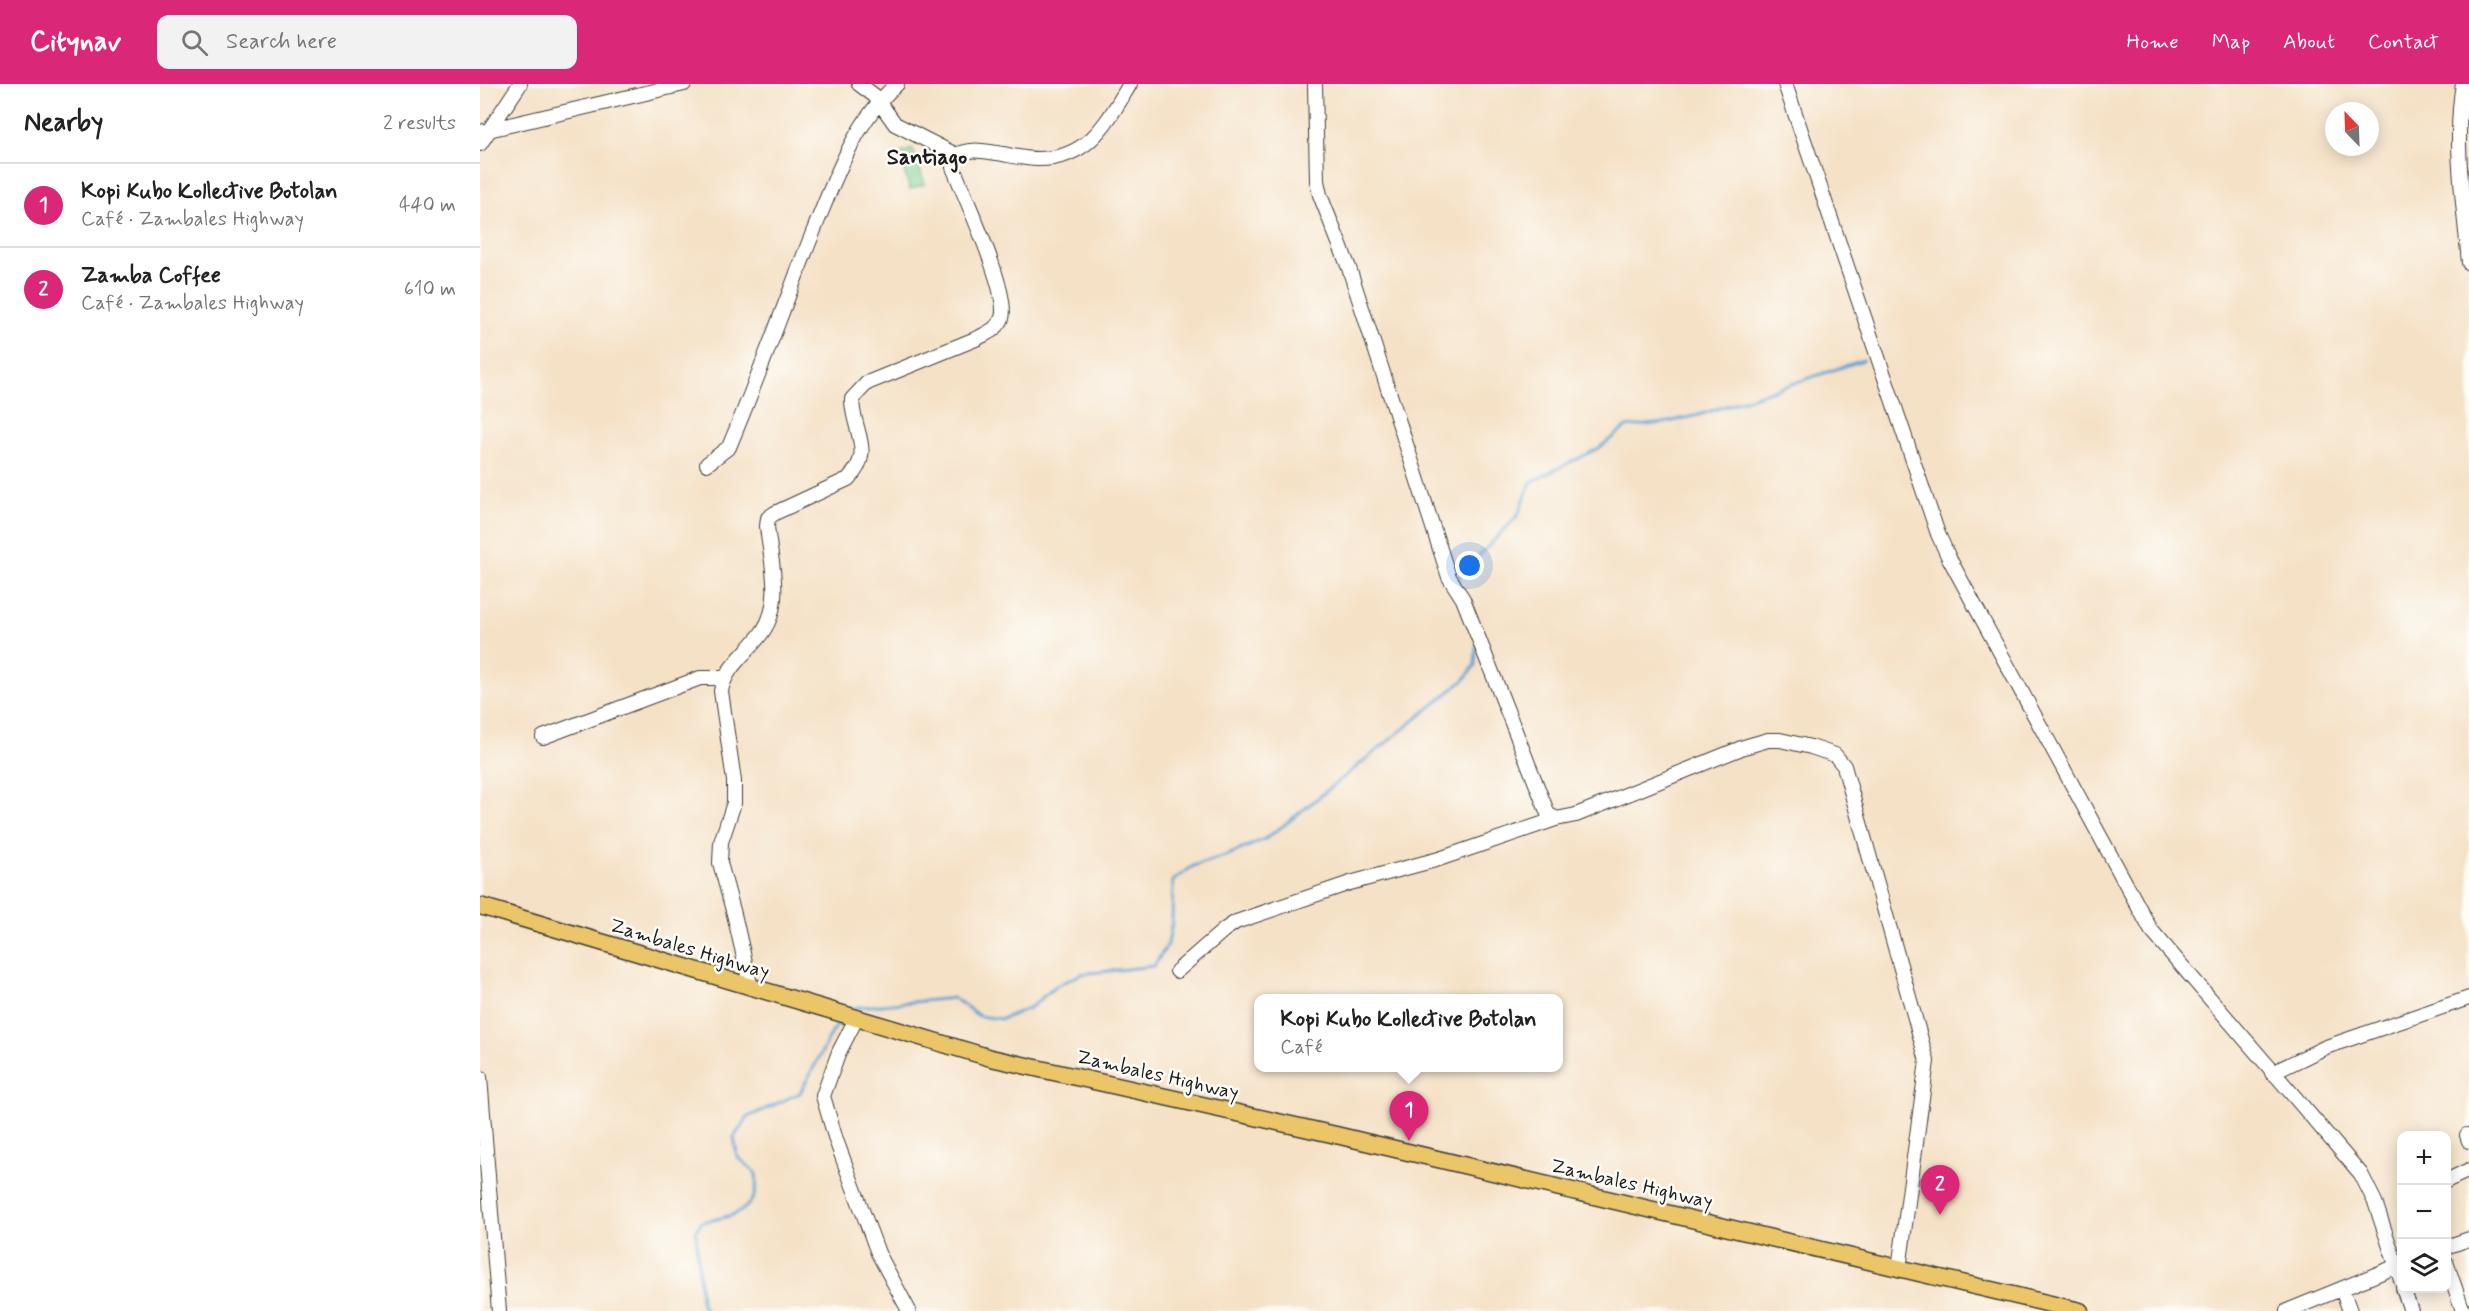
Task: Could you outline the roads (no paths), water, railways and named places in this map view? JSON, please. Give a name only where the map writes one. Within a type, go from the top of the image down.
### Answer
[{"type":"main road","name":"Zambales Highway","points":[[480,906],[991,1058],[1336,1135],[2080,1311]]},
{"type":"street","points":[[480,144],[485,131],[520,84]]},
{"type":"street","points":[[485,131],[684,84]]},
{"type":"street","points":[[859,84],[870,91],[895,124],[956,155],[971,150],[1037,159],[1055,157],[1087,144],[1096,135],[1130,84]]},
{"type":"street","points":[[707,464],[729,447],[792,283],[836,178],[878,101],[897,84]]},
{"type":"street","points":[[1315,84],[1317,181],[1320,195],[1349,268],[1449,577],[1457,588],[1548,814],[1556,819]]},
{"type":"street","points":[[1785,84],[1938,534],[1949,558],[2151,930],[2367,1185],[2397,1260]]},
{"type":"street","points":[[2463,84],[2459,112],[2459,150],[2469,263]]},
{"type":"street","points":[[751,988],[720,863],[721,842],[734,803],[734,781],[721,691],[723,678],[763,631],[774,602],[766,526],[768,518],[848,479],[861,462],[862,446],[852,406],[855,395],[867,383],[991,332],[1002,319],[1004,310],[999,284],[953,167],[956,155]]},
{"type":"street","points":[[543,737],[700,678],[723,678]]},
{"type":"street","points":[[1178,972],[1236,922],[1350,883],[1439,859],[1556,819],[1576,815],[1744,747],[1768,740],[1779,740],[1835,755],[1848,775],[1927,1061],[1899,1269]]},
{"type":"street","points":[[2272,1073],[2326,1047],[2469,998]]},
{"type":"street","points":[[849,1017],[840,1052],[823,1096],[836,1140],[878,1253],[909,1311]]},
{"type":"street","points":[[480,1077],[499,1311]]},
{"type":"street","points":[[2451,1179],[2469,1170]]},
{"type":"street","points":[[2451,1245],[2469,1239]]},
{"type":"street","points":[[2293,1310],[2397,1266]]},
{"type":"street","points":[[2451,1276],[2463,1311]]},
{"type":"street","points":[[2342,1289],[2350,1311]]},
{"type":"street","points":[[2405,1293],[2411,1311]]},
{"type":"waterway","points":[[1458,582],[1459,577],[1518,515],[1531,482],[1599,448],[1626,427],[1664,423],[1699,415],[1863,360]]},
{"type":"waterway","points":[[848,1010],[954,998],[979,1016],[1002,1019],[1031,1007],[1056,986],[1081,974],[1154,966],[1168,944],[1172,922],[1173,881],[1193,866],[1228,855],[1265,839],[1288,822],[1464,680],[1475,665],[1476,647]]},
{"type":"waterway","points":[[705,1311],[701,1301],[696,1232],[701,1222],[724,1218],[742,1210],[754,1196],[756,1186],[756,1173],[737,1156],[734,1137],[748,1117],[800,1093],[841,1020]]},
{"type":"place","name":"Kopi Kubo Kollective Botolan","points":[[1409,1141]]},
{"type":"place","name":"Zamba Coffee","points":[[1940,1215]]},
{"type":"district","name":"Santiago","points":[[927,156]]}]
